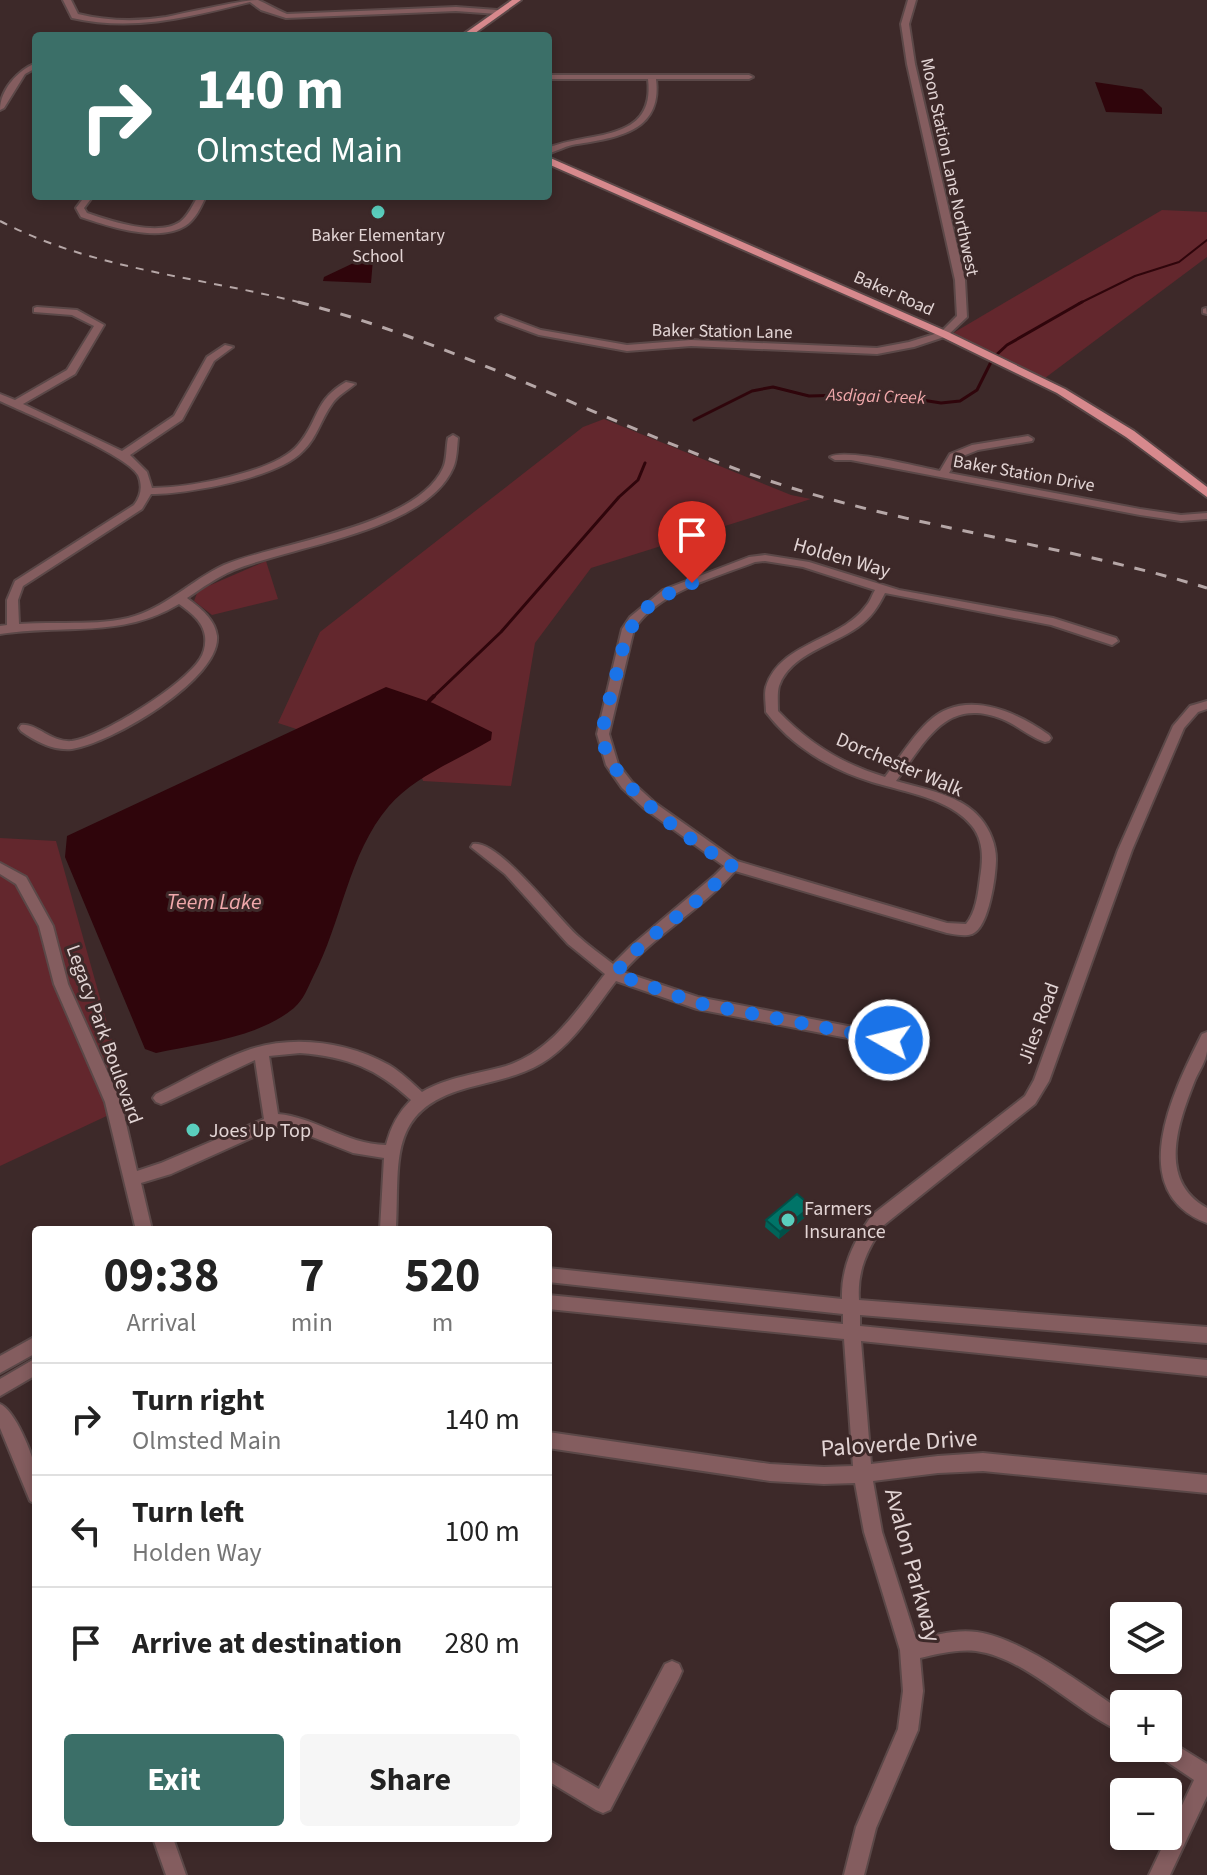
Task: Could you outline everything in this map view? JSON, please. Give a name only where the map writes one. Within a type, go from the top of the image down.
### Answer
[{"type":"main road","points":[[470,32],[517,0]]},
{"type":"main road","name":"Baker Road","points":[[552,162],[944,334],[1061,391],[1130,434],[1207,493]]},
{"type":"street","points":[[67,0],[75,16],[107,22],[173,18],[250,0],[286,16],[456,9],[497,12]]},
{"type":"street","name":"Moon Station Lane Northwest","points":[[912,0],[905,24],[911,64],[960,280],[962,317],[944,334]]},
{"type":"street","points":[[404,1],[405,11]]},
{"type":"street","points":[[0,108],[22,72],[32,67]]},
{"type":"street","points":[[552,77],[749,77]]},
{"type":"street","points":[[552,149],[560,145],[610,139],[627,131],[647,115],[654,103],[652,77]]},
{"type":"street","points":[[86,200],[80,208],[84,215],[127,226],[169,230],[185,222],[199,200]]},
{"type":"street","points":[[15,404],[71,372],[99,325],[74,312],[37,310]]},
{"type":"street","name":"Baker Station Lane","points":[[501,318],[539,332],[627,348],[691,343],[877,351],[911,345],[944,334]]},
{"type":"street","points":[[123,455],[178,418],[210,359],[228,347]]},
{"type":"street","points":[[147,491],[194,488],[292,456],[305,445],[330,396],[350,384]]},
{"type":"street","points":[[0,397],[123,455],[140,469],[147,481],[147,491],[138,507],[19,584],[13,592],[6,629],[127,622],[151,615],[226,569],[260,556],[352,533],[413,502],[442,480],[454,458],[453,438]]},
{"type":"street","points":[[942,476],[954,456],[976,447],[1028,439]]},
{"type":"street","name":"Baker Station Drive","points":[[835,457],[1140,512],[1181,518],[1207,516]]},
{"type":"street","name":"Holden Way","points":[[983,900],[976,924],[969,930],[961,931],[732,865],[650,806],[627,785],[612,765],[603,734],[628,629],[642,612],[667,593],[753,559],[805,564],[881,589],[1053,622],[1112,641]]},
{"type":"street","name":"Dorchester Walk","points":[[881,589],[877,603],[867,617],[780,669],[771,684],[772,712],[795,736],[854,769],[945,800],[979,824],[988,835],[992,860],[983,900]]},
{"type":"street","points":[[25,728],[56,744],[94,741],[135,716],[199,668],[210,651],[210,630],[206,620],[180,599]]},
{"type":"street","name":"Jiles Road","points":[[850,1307],[854,1265],[862,1243],[877,1220],[1030,1100],[1041,1081],[1125,850],[1179,726],[1194,709],[1207,705]]},
{"type":"street","points":[[889,781],[937,720],[966,710],[1008,714],[1045,738]]},
{"type":"street","points":[[478,847],[510,871],[561,928],[615,974],[697,1003],[889,1040]]},
{"type":"street","points":[[388,1226],[395,1138],[403,1118],[422,1101],[448,1088],[536,1060],[571,1028],[637,950],[706,893],[732,865]]},
{"type":"street","name":"Legacy Park Boulevard","points":[[0,868],[21,881],[46,926],[61,984],[113,1102],[143,1226]]},
{"type":"street","points":[[1207,1038],[1187,1079],[1167,1143],[1167,1167],[1181,1198],[1207,1216]]},
{"type":"street","points":[[161,1098],[261,1052],[306,1048],[372,1064],[393,1076],[422,1101]]},
{"type":"street","points":[[261,1052],[272,1121]]},
{"type":"street","points":[[132,1179],[165,1169],[272,1121],[288,1121],[364,1149],[394,1151]]},
{"type":"street","points":[[552,1275],[850,1307],[1207,1335]]},
{"type":"street","points":[[552,1302],[1207,1368]]},
{"type":"street","name":"Avalon Parkway","points":[[850,1307],[863,1475],[873,1532],[910,1650],[913,1691],[908,1730],[866,1827],[854,1875]]},
{"type":"street","points":[[0,1365],[32,1346]]},
{"type":"street","points":[[0,1388],[32,1368]]},
{"type":"street","points":[[0,1412],[12,1431],[32,1484]]},
{"type":"street","name":"Paloverde Drive","points":[[552,1441],[802,1475],[863,1475],[983,1462],[1207,1484]]},
{"type":"street","points":[[910,1650],[942,1644],[983,1642],[1009,1652],[1110,1714]]},
{"type":"street","points":[[552,1772],[603,1803],[672,1671]]},
{"type":"street","points":[[1159,1875],[1206,1775],[1182,1760]]},
{"type":"street","points":[[164,1842],[176,1875]]},
{"type":"shaded area","points":[[1162,210],[1207,212],[1207,257],[1041,381],[948,336]]},
{"type":"shaded area","points":[[604,419],[791,495],[811,499],[591,568],[535,643],[511,786],[423,781],[404,720],[336,742],[278,723],[320,632],[583,427]]},
{"type":"shaded area","points":[[266,561],[278,599],[212,615],[194,601],[197,593],[206,587]]},
{"type":"shaded area","points":[[0,838],[56,841],[130,1105],[0,1166]]},
{"type":"water","points":[[1095,82],[1142,89],[1162,108],[1162,114],[1106,112]]},
{"type":"water","points":[[362,259],[373,259],[371,283],[323,281],[324,277]]},
{"type":"water","name":"Teem Lake","points":[[386,687],[433,703],[492,732],[491,740],[411,786],[399,795],[375,825],[355,867],[323,956],[305,994],[294,1008],[264,1026],[228,1038],[156,1053],[145,1049],[65,857],[67,836]]},
{"type":"building","name":"Farmers Insurance","points":[[797,1194],[811,1206],[780,1232],[766,1220]]},
{"type":"waterway","name":"Asdigai Creek","points":[[1082,302],[1135,276],[1179,262],[1207,240]]},
{"type":"waterway","name":"Asdigai Creek","points":[[994,357],[1007,345],[1082,302]]},
{"type":"waterway","name":"Asdigai Creek","points":[[694,420],[752,391],[773,387],[809,396],[884,394],[941,403],[960,401],[977,390],[993,358]]},
{"type":"waterway","name":"Asdigai Creek","points":[[432,698],[501,632],[619,497],[638,480],[645,463]]},
{"type":"waterway","name":"Asdigai Creek","points":[[429,701],[432,698]]},
{"type":"railway","points":[[0,221],[36,238],[112,262],[300,303]]},
{"type":"railway","points":[[300,303],[306,304]]},
{"type":"railway","points":[[300,303],[419,340],[654,437],[773,482],[881,512],[1099,559],[1207,588]]},
{"type":"place","name":"Baker Elementary School","points":[[378,212]]},
{"type":"place","name":"Joes Up Top","points":[[193,1130]]},
{"type":"place","name":"Farmers Insurance","points":[[788,1220]]},
{"type":"route","points":[[692,583],[667,593],[634,620],[628,629],[603,734],[612,765],[627,785],[650,806],[732,865],[706,893],[637,950],[615,974],[697,1003],[889,1040]]}]
